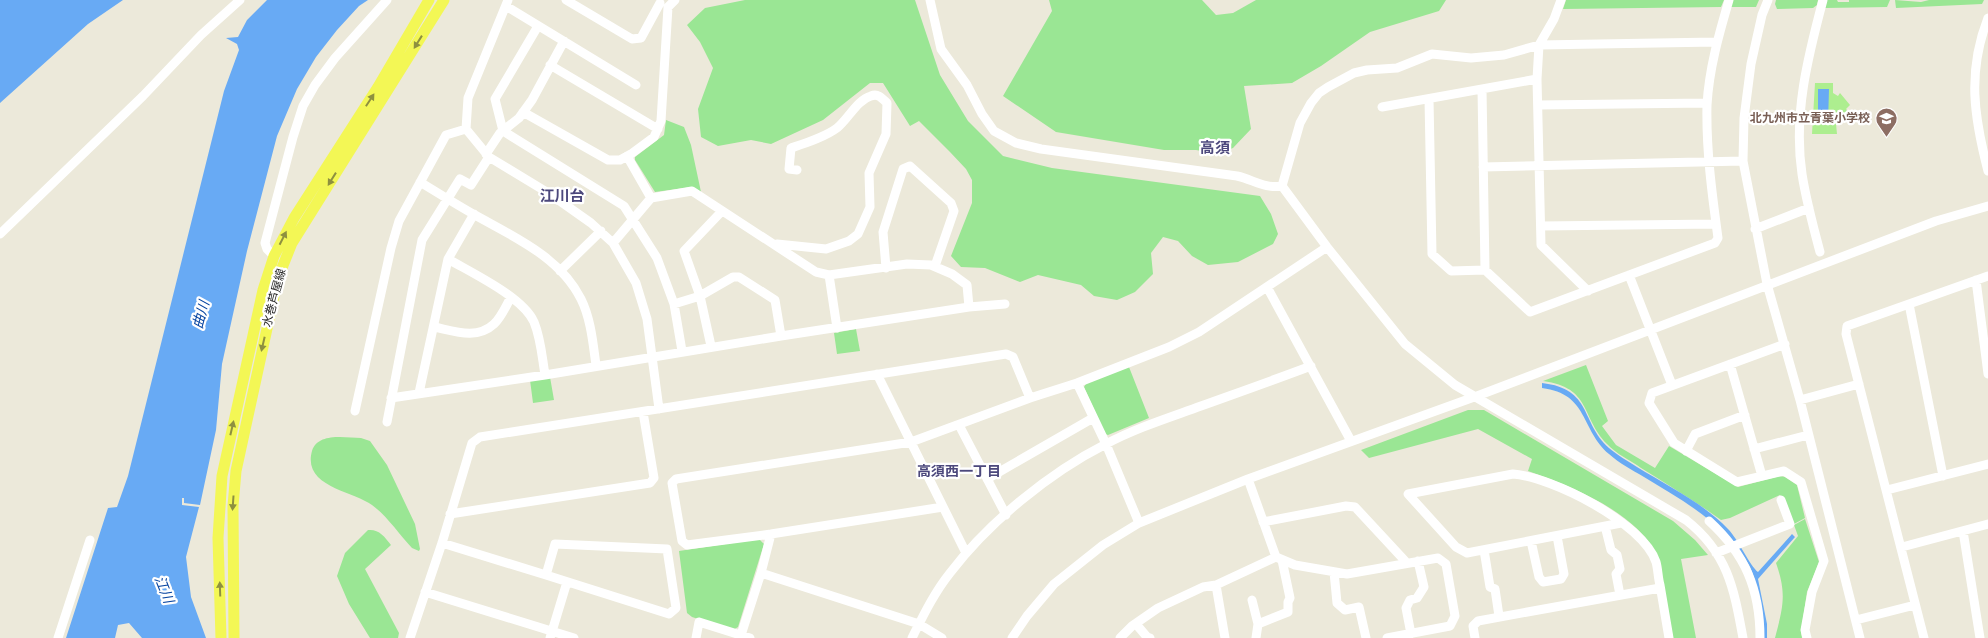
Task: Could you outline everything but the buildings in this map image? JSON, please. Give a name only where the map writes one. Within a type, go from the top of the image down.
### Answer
[{"type":"main road","name":"水巻芦屋線","points":[[221,638],[218,538],[222,476],[264,290],[274,256],[294,218],[378,88],[429,0]]},
{"type":"main road","name":"水巻芦屋線","points":[[234,638],[232,506],[236,471],[244,427],[278,278],[292,243],[444,0]]},
{"type":"street","points":[[0,234],[143,96],[201,35],[240,0]]},
{"type":"street","points":[[274,256],[267,250],[266,243],[293,137],[303,106],[314,85],[335,58],[387,0]]},
{"type":"street","points":[[566,0],[632,39],[641,38],[661,3],[675,0]]},
{"type":"street","points":[[930,0],[941,49],[967,85],[982,114],[994,131],[1016,143],[1041,149],[1237,176],[1270,188],[1282,186]]},
{"type":"street","points":[[1561,0],[1554,19],[1540,45],[1537,79],[1541,245],[1588,290]]},
{"type":"street","points":[[1429,99],[1432,254],[1451,271],[1485,270],[1530,312],[1715,243],[1718,238],[1708,162],[1707,103],[1716,42],[1729,0]]},
{"type":"street","points":[[1768,0],[1762,15],[1751,64],[1744,118],[1743,161],[1755,229],[1768,284],[1800,400],[1860,638]]},
{"type":"street","points":[[1820,252],[1802,173],[1801,113],[1805,73],[1823,0]]},
{"type":"street","points":[[636,85],[538,26],[507,3],[468,98],[466,129],[487,156],[550,194],[600,231],[613,244],[636,283],[647,319],[659,409]]},
{"type":"street","points":[[523,112],[608,160],[620,160],[654,137],[662,112],[661,3]]},
{"type":"street","points":[[1988,18],[1986,31],[1979,46],[1974,79],[1974,105],[1977,128],[1988,171]]},
{"type":"street","points":[[538,26],[495,99],[503,131],[624,206],[657,258],[674,304],[682,351]]},
{"type":"street","points":[[387,422],[422,240],[460,179],[471,185],[503,131],[523,112],[532,100],[564,41]]},
{"type":"street","points":[[1282,186],[1300,123],[1311,103],[1320,93],[1337,81],[1354,73],[1396,68],[1432,54],[1471,58],[1504,55],[1540,45],[1716,42]]},
{"type":"street","points":[[550,65],[658,129]]},
{"type":"street","points":[[1382,107],[1537,79]]},
{"type":"street","points":[[1482,89],[1485,270]]},
{"type":"street","points":[[774,244],[826,248],[849,241],[858,234],[870,207],[870,173],[886,134],[887,103],[882,97],[869,96],[836,129],[791,148],[789,170],[797,170]]},
{"type":"street","points":[[1538,106],[1707,103]]},
{"type":"street","points":[[355,411],[391,248],[399,221],[446,135],[466,129]]},
{"type":"street","points":[[627,156],[651,198]]},
{"type":"street","points":[[1484,167],[1743,161]]},
{"type":"street","points":[[886,268],[883,232],[903,169],[910,166],[951,203],[954,211],[935,266]]},
{"type":"street","points":[[420,182],[549,259],[568,279],[581,299],[588,317],[596,365]]},
{"type":"street","points":[[1282,186],[1327,248],[1405,344],[1455,385],[1477,396],[1686,520],[1698,529],[1723,564],[1735,591],[1743,638]]},
{"type":"street","points":[[613,244],[651,198],[692,191],[816,272],[829,275],[907,264],[935,266],[952,274],[967,285],[969,307]]},
{"type":"street","points":[[1012,638],[1027,616],[1054,584],[1095,550],[1139,523],[1248,479],[1477,396],[1936,220],[1988,206]]},
{"type":"street","points":[[1755,229],[1809,208]]},
{"type":"street","points":[[711,346],[700,296],[684,251],[722,211]]},
{"type":"street","points":[[419,393],[448,259],[474,214]]},
{"type":"street","points":[[1541,226],[1716,224]]},
{"type":"street","points":[[560,271],[600,231]]},
{"type":"street","points":[[943,507],[687,545],[682,542],[672,483],[676,479],[911,442],[1030,398],[1077,383],[1169,347],[1199,332],[1327,248]]},
{"type":"street","points":[[448,259],[522,305],[533,320],[539,337],[545,375]]},
{"type":"street","points":[[829,275],[837,328]]},
{"type":"street","points":[[1629,275],[1672,385]]},
{"type":"street","points":[[1924,638],[1902,547],[1858,384],[1846,334],[1847,326],[1988,276]]},
{"type":"street","points":[[674,304],[700,296],[733,277],[739,277],[775,300],[781,336]]},
{"type":"street","points":[[1976,280],[1988,374]]},
{"type":"street","points":[[1267,287],[1351,441]]},
{"type":"street","points":[[434,327],[470,334],[482,333],[495,324],[511,297]]},
{"type":"street","points":[[391,398],[545,375],[711,346],[969,307],[1005,304]]},
{"type":"street","points":[[1909,304],[1943,476]]},
{"type":"street","points":[[1785,344],[1652,393],[1649,403],[1674,443],[1738,482],[1784,471],[1802,482],[1824,561],[1812,592],[1805,630],[1807,638]]},
{"type":"street","points":[[410,638],[472,443],[480,437],[1006,354],[1013,357],[1030,398]]},
{"type":"street","points":[[1730,364],[1762,476]]},
{"type":"street","points":[[912,638],[949,574],[966,554],[1034,489],[1060,470],[1106,444],[1145,426],[1311,366]]},
{"type":"street","points":[[878,374],[966,554]]},
{"type":"street","points":[[1077,383],[1106,444],[1139,523]]},
{"type":"street","points":[[1800,400],[1858,384]]},
{"type":"street","points":[[450,514],[650,484],[654,478],[643,412]]},
{"type":"street","points":[[1686,450],[1695,434],[1745,415]]},
{"type":"street","points":[[987,479],[1094,418]]},
{"type":"street","points":[[959,425],[1006,515]]},
{"type":"street","points":[[1754,449],[1808,435]]},
{"type":"street","points":[[1887,490],[1988,464]]},
{"type":"street","points":[[1621,523],[1467,553],[1456,547],[1408,494],[1513,474],[1526,475],[1587,501],[1621,523],[1647,544],[1656,562],[1668,638]]},
{"type":"street","points":[[1248,479],[1263,522],[1279,558],[1290,598],[1288,612],[1258,624]]},
{"type":"street","points":[[1716,553],[1790,524],[1782,500]]},
{"type":"street","points":[[1263,522],[1346,506],[1355,507],[1407,563]]},
{"type":"street","points":[[1709,521],[1733,546],[1748,572],[1760,626],[1760,638]]},
{"type":"street","points":[[1902,547],[1988,524]]},
{"type":"street","points":[[1605,526],[1611,550],[1617,555],[1620,569],[1616,574],[1620,595]]},
{"type":"street","points":[[1963,531],[1980,638]]},
{"type":"street","points":[[696,638],[699,622],[746,637],[771,534]]},
{"type":"street","points":[[1531,541],[1539,578],[1543,582],[1561,579],[1564,574],[1557,536]]},
{"type":"street","points":[[58,638],[90,540]]},
{"type":"street","points":[[442,542],[567,582],[669,614],[676,608],[667,549],[555,544],[546,575]]},
{"type":"street","points":[[1484,550],[1490,587],[1495,589],[1499,616]]},
{"type":"street","points":[[1120,638],[1158,608],[1203,587],[1216,585],[1279,558],[1295,565],[1347,574],[1438,558],[1446,564],[1455,616],[1450,626],[1387,638]]},
{"type":"street","points":[[1411,634],[1406,608],[1410,600],[1417,598],[1424,587],[1418,561]]},
{"type":"street","points":[[1334,572],[1337,603],[1345,610],[1359,607],[1366,638]]},
{"type":"street","points":[[761,573],[919,624],[942,638]]},
{"type":"street","points":[[551,635],[567,582]]},
{"type":"street","points":[[1216,585],[1225,638]]},
{"type":"street","points":[[1475,638],[1473,626],[1478,621],[1660,588]]},
{"type":"street","points":[[425,592],[551,635],[574,638]]},
{"type":"street","points":[[1252,600],[1258,624],[1256,638]]},
{"type":"street","points":[[1856,620],[1915,604]]},
{"type":"street","points":[[1136,624],[1150,638]]},
{"type":"green space","points":[[745,0],[915,0],[940,75],[968,121],[1003,156],[1052,168],[1260,196],[1271,214],[1278,234],[1273,244],[1238,262],[1208,265],[1192,256],[1178,241],[1163,237],[1151,253],[1153,274],[1135,292],[1117,300],[1094,296],[1081,285],[1038,275],[1020,282],[985,268],[961,267],[951,256],[972,203],[972,180],[966,169],[919,121],[910,126],[883,83],[870,83],[823,120],[771,144],[751,140],[718,146],[701,137],[698,109],[713,68],[700,42],[687,25],[705,8]]},
{"type":"green space","points":[[1049,0],[1202,0],[1216,15],[1233,13],[1256,0],[1446,0],[1439,11],[1370,32],[1321,66],[1292,83],[1244,86],[1251,129],[1233,148],[1218,154],[1196,150],[1164,150],[1056,132],[1003,96],[1052,11]]},
{"type":"green space","points":[[1566,0],[1724,0],[1721,7],[1563,9]]},
{"type":"green space","points":[[1733,0],[1759,0],[1756,7],[1730,7]]},
{"type":"green space","points":[[1776,0],[1818,0],[1817,5],[1813,8],[1777,9]]},
{"type":"green space","points":[[1827,0],[1849,2],[1849,0],[1890,0],[1887,7],[1825,8]]},
{"type":"green space","points":[[1895,0],[1921,2],[1929,0],[1984,0],[1982,4],[1896,8]]},
{"type":"green space","points":[[1815,83],[1833,83],[1833,93],[1838,96],[1840,93],[1850,105],[1846,109],[1851,114],[1840,124],[1837,122],[1836,124],[1837,134],[1812,134]]},
{"type":"green space","points":[[666,120],[684,127],[691,145],[701,192],[692,187],[655,192],[635,160],[635,157],[664,135]]},
{"type":"green space","points":[[856,329],[860,351],[837,354],[834,333]]},
{"type":"green space","points":[[1586,365],[1608,421],[1602,426],[1616,445],[1655,468],[1669,446],[1738,487],[1780,476],[1785,477],[1797,485],[1805,518],[1794,524],[1780,495],[1730,518],[1721,520],[1619,454],[1599,434],[1578,397],[1570,390],[1543,381]]},
{"type":"green space","points":[[1129,367],[1149,418],[1108,435],[1105,434],[1084,387],[1087,382]]},
{"type":"green space","points":[[550,377],[554,400],[533,403],[530,380]]},
{"type":"green space","points":[[1468,410],[1484,410],[1673,521],[1695,540],[1708,555],[1681,559],[1696,638],[1673,638],[1658,558],[1649,542],[1636,528],[1602,503],[1583,493],[1528,471],[1532,459],[1478,429],[1369,458],[1361,450]]},
{"type":"green space","points":[[333,437],[361,438],[370,441],[387,465],[415,524],[419,551],[412,548],[372,505],[332,486],[315,473],[311,463],[312,451],[320,441]]},
{"type":"green space","points":[[1805,519],[1819,562],[1807,592],[1801,632],[1802,638],[1775,638],[1783,600],[1782,583],[1776,563],[1798,536],[1794,525]]},
{"type":"green space","points":[[368,530],[378,532],[391,545],[365,569],[399,633],[398,638],[370,638],[349,604],[337,576],[345,553]]},
{"type":"green space","points":[[759,539],[764,544],[738,627],[733,630],[692,617],[687,613],[679,551]]},
{"type":"water","points":[[0,0],[123,0],[88,24],[0,103]]},
{"type":"water","points":[[267,0],[368,0],[359,6],[337,30],[316,57],[297,89],[277,136],[247,251],[222,364],[216,430],[200,505],[184,503],[184,498],[182,498],[182,505],[199,507],[186,557],[191,597],[206,638],[142,638],[129,623],[118,625],[115,638],[66,638],[108,508],[117,507],[128,476],[224,91],[239,50],[237,44],[226,38],[238,37],[247,20]]},
{"type":"water","points":[[1818,89],[1829,89],[1828,123],[1818,123]]},
{"type":"water","points":[[1542,383],[1558,386],[1570,392],[1578,399],[1593,428],[1612,451],[1708,511],[1732,533],[1758,572],[1792,534],[1795,537],[1758,579],[1767,624],[1767,638],[1763,638],[1753,575],[1741,552],[1730,539],[1689,505],[1609,454],[1593,434],[1576,405],[1568,397],[1542,388]]},
{"type":"place","name":"北九州市立青葉小学校","points":[[1886,138]]},
{"type":"district","name":"高須","points":[[1215,149]]},
{"type":"district","name":"江川台","points":[[562,197]]},
{"type":"district","name":"高須西一丁目","points":[[959,472]]},
{"type":"water label","name":"曲川","points":[[202,315]]},
{"type":"water label","name":"江川","points":[[163,590]]}]
